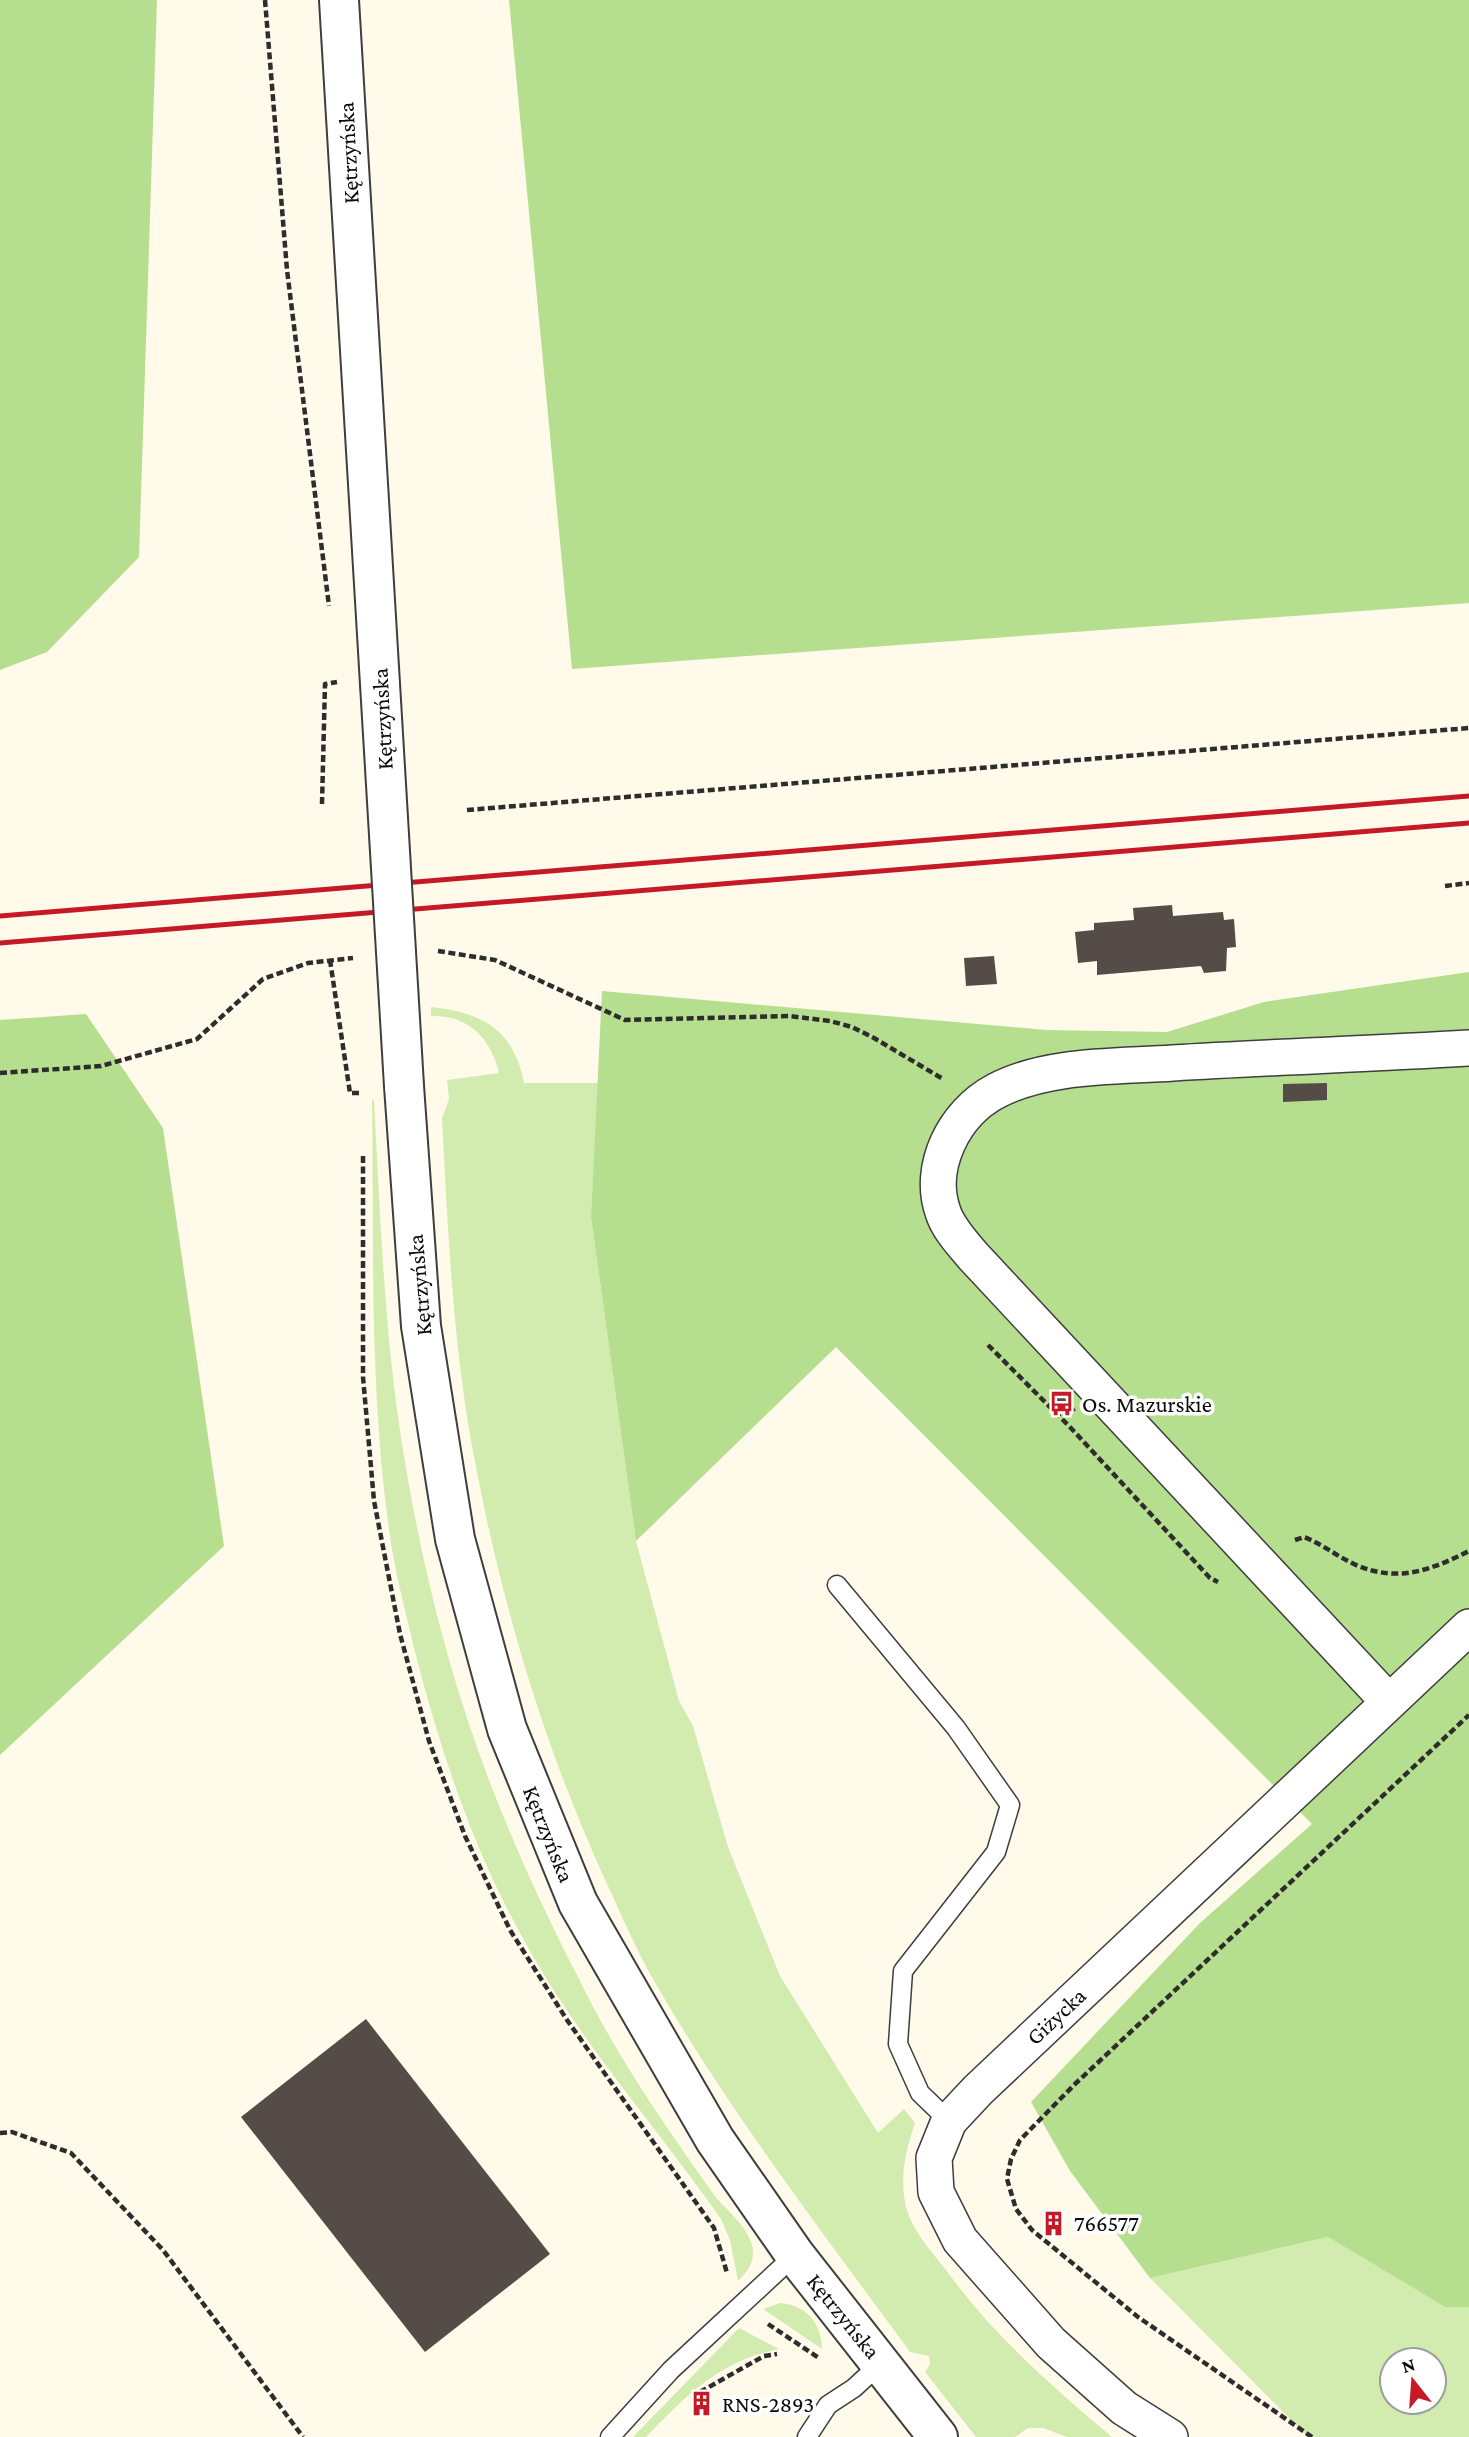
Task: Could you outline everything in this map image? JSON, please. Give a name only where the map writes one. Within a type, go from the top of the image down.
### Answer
[{"type":"street","name":"Kętrzyńska","points":[[339,0],[404,1086],[421,1326],[455,1539],[507,1729],[578,1903],[715,2140],[795,2255],[937,2437]]},
{"type":"street","points":[[1389,1702],[954,1232],[943,1214],[937,1191],[941,1161],[950,1137],[967,1114],[994,1092],[1017,1083],[1061,1072],[1233,1059],[1469,1048]]},
{"type":"street","name":"Giżycka","points":[[1170,2437],[1124,2408],[1051,2343],[960,2240],[936,2192],[934,2158],[949,2121],[978,2090],[1469,1627]]},
{"type":"lane","points":[[837,1585],[956,1728],[1010,1805],[996,1852],[903,1971],[898,2044],[920,2093],[949,2121]]},
{"type":"lane","points":[[610,2437],[671,2370],[795,2255]]},
{"type":"lane","points":[[807,2437],[828,2405],[854,2388],[881,2363]]},
{"type":"path","points":[[265,0],[287,270],[330,613]]},
{"type":"path","points":[[321,804],[325,684],[340,684],[338,668]]},
{"type":"path","points":[[467,810],[1469,728]]},
{"type":"path","points":[[1445,886],[1469,883]]},
{"type":"path","points":[[428,952],[441,951],[495,960],[625,1020],[789,1016],[852,1027],[916,1061],[978,1104]]},
{"type":"path","points":[[0,1073],[101,1066],[197,1040],[263,979],[308,963],[365,957]]},
{"type":"path","points":[[330,960],[350,1093],[363,1093]]},
{"type":"path","points":[[988,1345],[1069,1426],[1210,1578],[1223,1584]]},
{"type":"path","points":[[1288,1542],[1304,1537],[1354,1564],[1398,1575],[1422,1572],[1469,1551]]},
{"type":"path","points":[[1312,2437],[1248,2391],[1173,2343],[1032,2230],[1012,2201],[1007,2179],[1011,2159],[1020,2140],[1074,2084],[1469,1715]]},
{"type":"path","points":[[0,2133],[12,2132],[71,2153],[163,2250],[303,2437]]},
{"type":"path","points":[[765,2322],[817,2357]]},
{"type":"path","points":[[694,2396],[764,2356],[777,2354]]},
{"type":"green space","points":[[0,0],[157,0],[139,557],[47,652],[0,670]]},
{"type":"green space","points":[[509,0],[1469,0],[1469,603],[572,669]]},
{"type":"green space","points":[[1469,972],[1469,2307],[1445,2307],[1328,2237],[1150,2278],[1070,2171],[1031,2102],[1200,1923],[1312,1824],[836,1347],[636,1541],[591,1217],[602,991],[1046,1030],[1167,1032],[1264,1002]]},
{"type":"green space","points":[[431,1007],[466,1014],[493,1027],[512,1049],[524,1083],[598,1083],[591,1217],[636,1541],[679,1701],[693,1726],[728,1847],[780,1976],[878,2133],[904,2109],[915,2123],[903,2181],[908,2212],[921,2238],[964,2294],[1003,2338],[1045,2379],[1112,2437],[1067,2437],[1043,2428],[1028,2428],[1015,2437],[976,2437],[925,2372],[930,2364],[929,2356],[910,2352],[744,2122],[682,2028],[633,1941],[581,1825],[543,1724],[512,1620],[486,1515],[475,1462],[456,1334],[442,1118],[449,1099],[447,1080],[499,1073],[490,1050],[476,1031],[457,1020],[431,1016]]},
{"type":"green space","points":[[86,1014],[163,1128],[224,1546],[0,1755],[0,1020]]},
{"type":"green space","points":[[372,1099],[387,1311],[401,1437],[419,1536],[456,1683],[488,1778],[515,1844],[591,2004],[658,2113],[712,2192],[748,2235],[753,2248],[752,2259],[746,2273],[738,2281],[730,2240],[721,2219],[594,2049],[525,1942],[489,1872],[460,1799],[435,1724],[397,1574],[383,1476],[375,1368]]},
{"type":"green space","points":[[1328,2237],[1445,2307],[1469,2307],[1469,2437],[1308,2437],[1150,2278]]},
{"type":"green space","points":[[780,2303],[798,2307],[811,2317],[819,2331],[822,2349],[763,2309]]},
{"type":"green space","points":[[739,2328],[779,2349],[721,2371],[690,2394],[646,2437],[633,2437]]},
{"type":"building","points":[[1172,905],[1173,916],[1223,912],[1224,920],[1234,919],[1236,947],[1227,948],[1226,971],[1204,973],[1201,966],[1097,975],[1097,961],[1078,963],[1075,932],[1094,930],[1094,923],[1134,920],[1133,908]]},
{"type":"building","points":[[994,956],[997,984],[966,986],[964,958]]},
{"type":"building","points":[[1327,1083],[1327,1100],[1283,1102],[1283,1084]]},
{"type":"building","points":[[1057,1390],[1076,1410],[1068,1417],[1049,1397]]},
{"type":"building","points":[[366,2019],[550,2254],[425,2352],[241,2117]]},
{"type":"building","name":"766577","points":[[1053,2215],[1062,2227],[1056,2233],[1045,2220]]},
{"type":"building","name":"RNS-2893","points":[[704,2395],[711,2402],[699,2414],[692,2407]]},
{"type":"railway","points":[[0,916],[1469,796]]},
{"type":"railway","points":[[0,943],[1469,823]]},
{"type":"place","name":"Os. Mazurskie","points":[[1062,1404]]},
{"type":"place","name":"766577","points":[[1054,2223]]},
{"type":"place","name":"RNS-2893","points":[[702,2404]]}]
